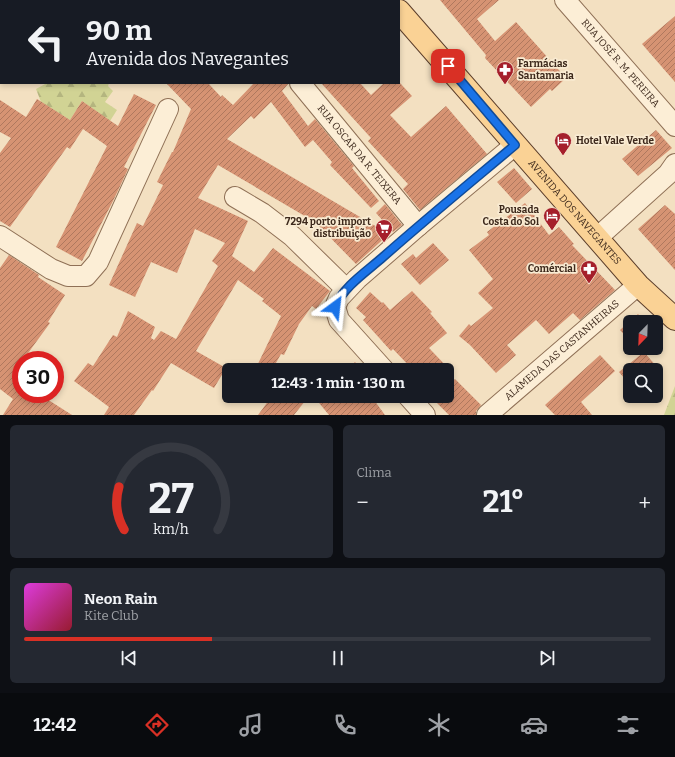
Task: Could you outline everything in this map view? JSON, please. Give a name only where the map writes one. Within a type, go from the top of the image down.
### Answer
[{"type":"main road","name":"AVENIDA DOS NAVEGANTES","points":[[400,12],[638,285],[675,319]]},
{"type":"street","name":"RUA JOSÉ R. M. PEREIRA","points":[[565,0],[675,126]]},
{"type":"street","name":"RUA OSCAR DA R. TEIXERA","points":[[301,84],[418,226]]},
{"type":"street","points":[[0,236],[51,269],[68,276],[86,276],[98,262],[168,109]]},
{"type":"street","points":[[378,363],[339,320],[335,307],[339,298],[346,289],[418,226],[515,145]]},
{"type":"street","points":[[597,238],[668,174],[675,164]]},
{"type":"street","points":[[235,197],[262,213],[292,236],[346,289]]},
{"type":"street","name":"ALAMEDA DAS CASTANHEIRAS","points":[[487,415],[638,285]]},
{"type":"street","points":[[414,403],[425,415]]},
{"type":"green space","points":[[45,84],[109,84],[108,86],[113,91],[105,102],[117,110],[110,121],[82,101],[70,120],[41,102],[36,89]]},
{"type":"green space","points":[[675,386],[675,415],[664,415]]},
{"type":"building","points":[[440,0],[499,0],[477,19],[495,41],[516,22],[566,78],[552,91],[550,89],[531,107],[485,58],[486,55]]},
{"type":"building","points":[[675,16],[675,82],[642,44]]},
{"type":"building","points":[[400,83],[412,96],[390,115],[411,137],[446,106],[487,154],[420,210],[403,189],[408,184],[368,141],[371,138],[322,84],[361,84],[371,95],[383,84]]},
{"type":"building","points":[[167,84],[209,84],[221,97],[222,95],[233,105],[253,84],[288,84],[282,91],[308,126],[315,119],[354,166],[352,168],[379,201],[371,208],[330,165],[332,162],[313,140],[305,147],[271,102],[254,119],[251,116],[227,139],[389,234],[356,264],[315,222],[218,165],[198,198],[248,221],[232,256],[254,272],[273,248],[330,291],[316,309],[312,306],[299,324],[284,355],[281,354],[276,363],[258,363],[281,316],[262,301],[264,299],[238,280],[196,351],[222,366],[222,375],[214,388],[171,363],[153,391],[152,390],[134,415],[104,415],[109,407],[74,381],[88,363],[93,366],[113,335],[117,337],[128,311],[155,327],[151,338],[154,340],[161,331],[176,339],[218,266],[212,261],[225,243],[195,229],[177,273],[151,262],[135,297],[109,285],[137,223],[143,226],[163,185],[157,182],[173,152],[191,109]]},
{"type":"building","points":[[134,94],[156,105],[124,167],[128,169],[114,199],[82,261],[56,247],[107,146],[83,129],[70,149],[67,147],[10,227],[0,221],[0,153],[11,138],[0,132],[0,100],[26,117],[37,99],[70,120],[82,101],[118,126]]},
{"type":"building","points":[[656,130],[672,148],[638,176],[622,159]]},
{"type":"building","points":[[514,168],[532,189],[516,203],[497,182]]},
{"type":"building","points":[[525,203],[549,235],[559,227],[574,244],[572,245],[615,290],[580,320],[573,313],[549,334],[536,320],[507,345],[516,355],[496,373],[470,345],[459,336],[469,324],[471,326],[493,308],[478,293],[493,279],[469,250],[489,235],[487,232]]},
{"type":"building","points":[[385,204],[402,225],[393,232],[376,213]]},
{"type":"building","points":[[665,205],[675,214],[675,270],[638,229]]},
{"type":"building","points":[[433,243],[449,260],[420,285],[401,264],[413,254],[416,258]]},
{"type":"building","points":[[9,255],[65,295],[48,322],[50,323],[30,351],[12,351],[12,398],[0,389],[0,268]]},
{"type":"building","points":[[412,291],[432,312],[430,313],[447,333],[429,348],[443,363],[406,363],[393,349],[391,351],[363,320],[366,317],[356,308],[370,292],[382,303],[383,302],[390,310]]},
{"type":"building","points":[[600,355],[615,371],[581,402],[592,415],[555,415],[545,405]]},
{"type":"building","points":[[640,355],[647,355],[654,363],[630,363]]},
{"type":"building","points":[[623,369],[623,377],[619,372]]},
{"type":"building","points":[[455,379],[481,405],[476,411],[476,415],[449,415],[437,403],[454,403]]},
{"type":"building","points":[[12,401],[12,403],[53,403],[72,415],[3,415]]},
{"type":"building","points":[[267,403],[303,403],[294,415],[258,415]]},
{"type":"building","points":[[319,403],[376,403],[385,415],[329,415]]},
{"type":"place","name":"Farmácias Santamaria","points":[[505,85]]},
{"type":"place","name":"Hotel Vale Verde","points":[[563,156]]},
{"type":"place","name":"Pousada Costa do Sol","points":[[552,231]]},
{"type":"place","name":"7294 porto import distribuição","points":[[384,243]]},
{"type":"place","name":"Comércial","points":[[589,284]]},
{"type":"route","points":[[335,307],[339,298],[346,289],[357,279],[515,145],[448,66]]}]
